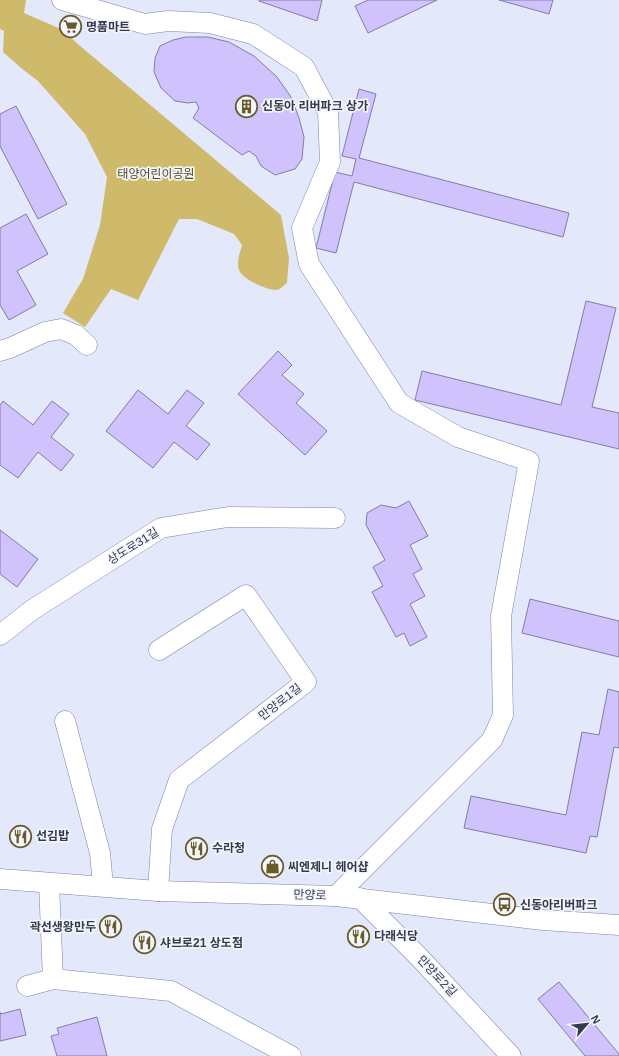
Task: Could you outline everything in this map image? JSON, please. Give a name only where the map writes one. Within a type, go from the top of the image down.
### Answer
[{"type":"street","points":[[62,0],[145,24],[168,21],[210,23],[253,34],[304,68],[328,112],[330,162],[302,228],[309,264],[399,403],[458,437],[529,461],[501,616],[503,715],[492,740],[336,896]]},
{"type":"street","points":[[0,351],[45,332],[61,329],[76,336],[87,345]]},
{"type":"street","name":"상도로31길","points":[[0,635],[32,610],[160,528],[228,517],[335,518]]},
{"type":"street","name":"만양로1길","points":[[158,891],[162,829],[179,780],[306,682],[246,595],[159,650]]},
{"type":"street","points":[[65,721],[100,854],[103,886]]},
{"type":"street","name":"만양로","points":[[0,879],[158,891],[336,896],[543,920],[619,925]]},
{"type":"street","points":[[49,883],[53,979]]},
{"type":"street","name":"만양로2길","points":[[360,898],[419,957],[511,1056]]},
{"type":"street","points":[[27,986],[53,979],[171,991],[291,1056]]},
{"type":"green space","name":"태양어린이공원","points":[[0,0],[26,0],[24,13],[63,30],[281,215],[289,258],[287,283],[277,290],[273,290],[250,281],[239,270],[238,261],[242,245],[234,234],[197,219],[179,219],[138,300],[111,289],[85,327],[63,313],[83,279],[100,225],[107,177],[85,134],[38,81],[3,52],[4,31],[0,29]]},
{"type":"building","points":[[259,0],[322,0],[317,21]]},
{"type":"building","points":[[368,0],[437,0],[368,33],[355,6]]},
{"type":"building","points":[[499,0],[553,0],[549,14]]},
{"type":"building","name":"신동아 리버파크 상가","points":[[186,37],[208,37],[229,42],[254,56],[277,77],[291,97],[304,137],[302,159],[295,169],[275,175],[261,166],[256,156],[249,151],[242,155],[193,118],[199,108],[196,102],[188,103],[175,101],[161,88],[154,72],[155,58],[160,46],[173,40]]},
{"type":"building","points":[[359,89],[376,94],[359,158],[569,213],[563,237],[354,182],[336,253],[316,248],[335,172],[352,176],[356,159],[342,156]]},
{"type":"building","points":[[16,106],[67,204],[38,219],[0,146],[0,114]]},
{"type":"building","points":[[26,214],[48,254],[17,271],[36,305],[9,320],[0,305],[0,228]]},
{"type":"building","points":[[586,301],[616,308],[592,407],[619,413],[619,449],[415,400],[422,371],[561,405]]},
{"type":"building","points":[[278,351],[292,365],[282,375],[304,394],[296,403],[327,431],[305,455],[238,394]]},
{"type":"building","points":[[138,390],[168,414],[187,390],[204,403],[186,426],[210,444],[197,460],[174,442],[153,468],[106,431]]},
{"type":"building","points":[[3,401],[33,425],[52,401],[69,414],[51,437],[74,455],[61,471],[38,452],[18,478],[0,465],[0,405]]},
{"type":"building","points":[[409,501],[428,536],[410,545],[422,569],[413,574],[425,596],[410,604],[427,637],[410,646],[404,633],[396,637],[372,592],[383,586],[373,567],[385,560],[366,525],[367,513],[381,505],[396,508]]},
{"type":"building","points":[[0,530],[38,559],[17,587],[0,574]]},
{"type":"building","points":[[530,599],[619,621],[619,657],[522,633]]},
{"type":"building","points":[[608,689],[619,692],[619,748],[614,747],[597,837],[590,836],[586,853],[464,828],[471,796],[566,815],[582,732],[599,735]]},
{"type":"building","points":[[559,982],[619,1054],[619,1056],[585,1056],[538,999]]},
{"type":"building","points":[[20,1009],[26,1035],[0,1041],[0,1012],[1,1014]]},
{"type":"building","points":[[97,1017],[107,1056],[57,1056],[51,1036],[59,1034],[57,1028]]},
{"type":"place","name":"명품마트","points":[[71,27]]},
{"type":"place","name":"신동아 리버파크 상가","points":[[246,106]]},
{"type":"place","name":"선김밥","points":[[21,836]]},
{"type":"place","name":"수라청","points":[[197,848]]},
{"type":"place","name":"씨엔제니 헤어샵","points":[[272,867]]},
{"type":"place","name":"신동아리버파크","points":[[504,905]]},
{"type":"place","name":"곽선생왕만두","points":[[111,927]]},
{"type":"place","name":"다래식당","points":[[359,936]]},
{"type":"place","name":"샤브로21 상도점","points":[[144,943]]}]
